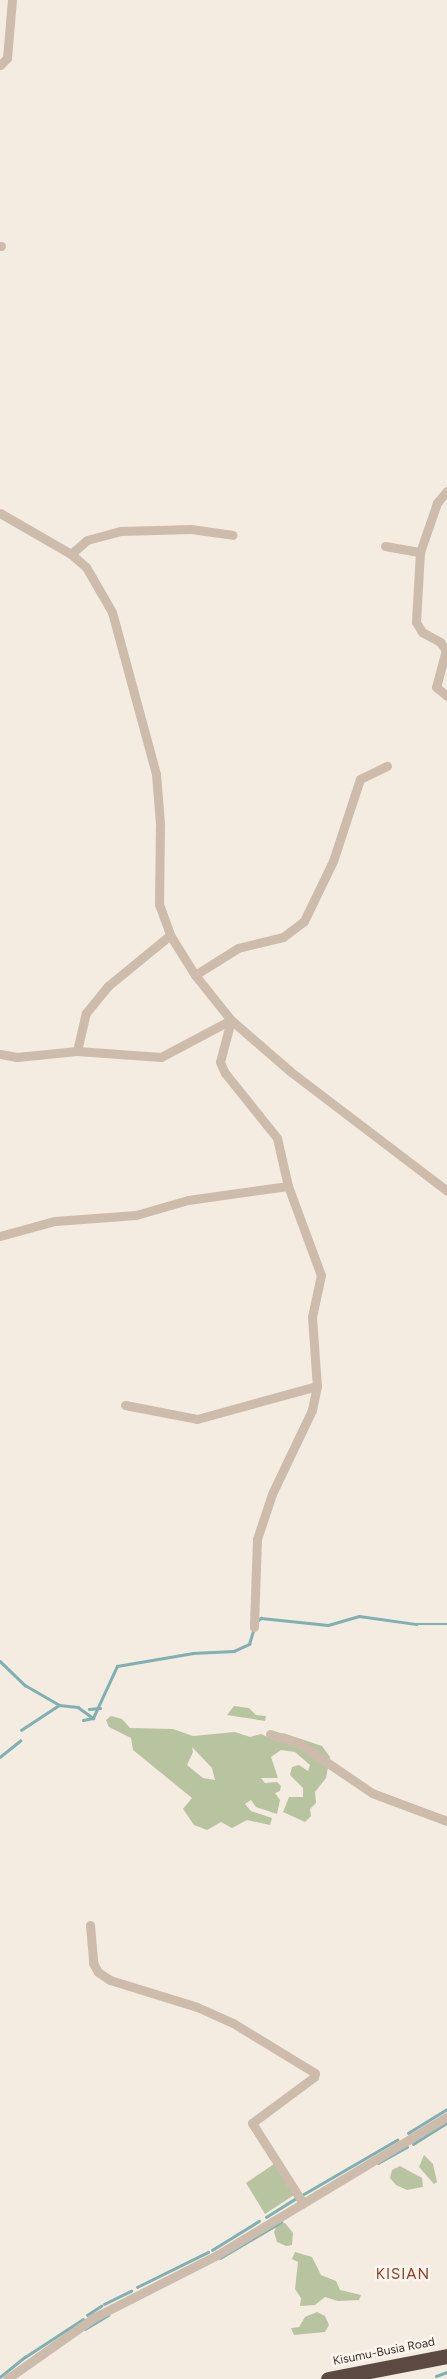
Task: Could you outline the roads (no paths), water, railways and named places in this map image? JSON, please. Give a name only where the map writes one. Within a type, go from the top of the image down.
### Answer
[{"type":"highway","name":"Kisumu-Busia Road","points":[[328,2379],[443,2354]]},
{"type":"street","points":[[0,65],[7,58],[12,0]]},
{"type":"street","points":[[447,490],[437,503],[420,552],[416,622],[422,632],[440,642],[446,650],[436,688],[447,696]]},
{"type":"street","points":[[0,513],[70,554],[86,568],[102,590],[112,612],[131,675],[156,774],[160,824],[159,904],[170,935],[195,975],[231,1020],[291,1072],[447,1191]]},
{"type":"street","points":[[70,554],[87,540],[120,531],[190,529],[233,535]]},
{"type":"street","points":[[384,546],[420,552]]},
{"type":"street","points":[[195,975],[238,948],[283,936],[304,921],[333,861],[360,779],[388,766]]},
{"type":"street","points":[[77,1051],[86,1013],[108,986],[170,935]]},
{"type":"street","points":[[0,1054],[17,1057],[77,1051],[161,1057],[231,1020]]},
{"type":"street","points":[[231,1020],[220,1062],[225,1073],[277,1138],[288,1186],[322,1275],[312,1317],[317,1386],[312,1410],[272,1494],[257,1539],[254,1627]]},
{"type":"street","points":[[0,1236],[55,1221],[136,1215],[188,1200],[288,1186]]},
{"type":"street","points":[[125,1405],[197,1419],[317,1386]]},
{"type":"street","points":[[270,1734],[300,1744],[372,1793],[447,1821]]},
{"type":"street","points":[[90,1925],[93,1963],[98,1972],[110,1980],[197,2008],[232,2023],[315,2073],[314,2077],[252,2123],[303,2202]]},
{"type":"street","points":[[7,2379],[95,2317],[217,2255],[447,2117]]},
{"type":"waterway","points":[[257,1621],[261,1618],[328,1625],[359,1616],[416,1624],[447,1624]]},
{"type":"waterway","points":[[0,1661],[25,1685],[59,1705],[78,1707],[93,1718],[117,1666],[193,1653],[234,1651],[249,1644],[254,1628]]},
{"type":"waterway","points":[[21,1730],[59,1705]]},
{"type":"waterway","points":[[89,1709],[100,1708]]},
{"type":"waterway","points":[[83,1720],[93,1718]]},
{"type":"waterway","points":[[0,1757],[20,1741]]},
{"type":"waterway","points":[[408,2133],[447,2109]]},
{"type":"waterway","points":[[413,2144],[447,2123]]},
{"type":"waterway","points":[[302,2195],[397,2140]]},
{"type":"waterway","points":[[378,2163],[407,2147]]},
{"type":"waterway","points":[[266,2217],[297,2198]]},
{"type":"waterway","points":[[212,2250],[259,2221]]},
{"type":"waterway","points":[[220,2258],[281,2222]]},
{"type":"waterway","points":[[137,2287],[208,2252]]},
{"type":"waterway","points":[[104,2304],[131,2291]]},
{"type":"waterway","points":[[87,2315],[101,2306]]},
{"type":"waterway","points":[[85,2329],[108,2315]]},
{"type":"waterway","points":[[0,2377],[25,2357],[83,2319]]},
{"type":"waterway","points":[[436,2376],[447,2372]]},
{"type":"district","name":"KISIAN","points":[[403,2275]]}]
